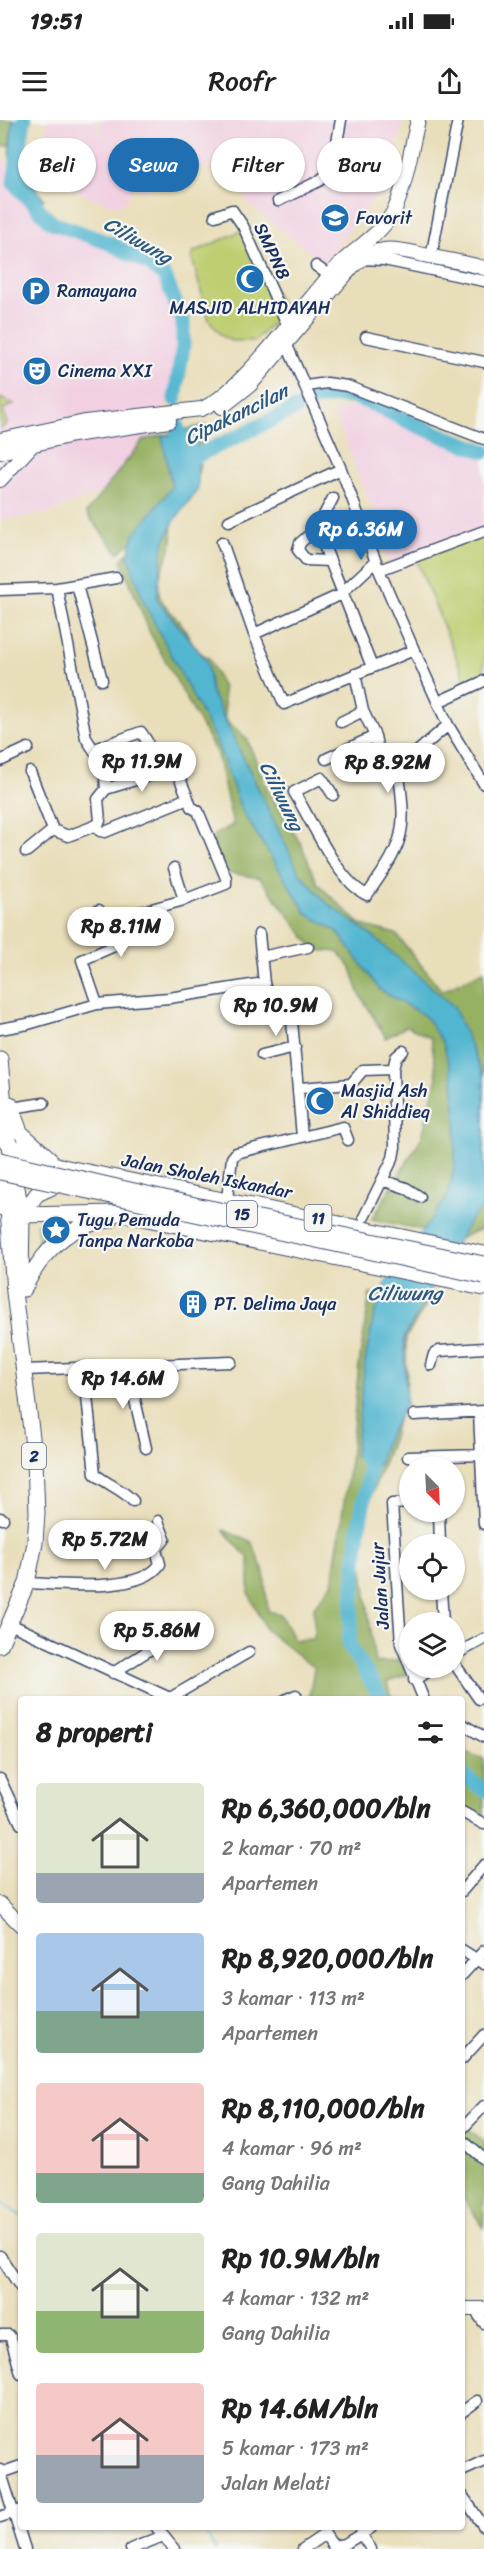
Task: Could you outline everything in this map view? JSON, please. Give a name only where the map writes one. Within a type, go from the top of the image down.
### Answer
[{"type":"highway","points":[[1,1065],[8,1106],[21,1132],[43,1154],[63,1167]]},
{"type":"highway","name":"2","points":[[8,1106],[3,1145],[21,1296],[20,1325]]},
{"type":"highway","name":"Jalan Sholeh Iskandar","points":[[3,1145],[39,1160],[94,1174],[227,1199],[477,1252]]},
{"type":"highway","name":"15","points":[[0,1160],[195,1204],[484,1264]]},
{"type":"highway","name":"2","points":[[0,1167],[10,1211],[14,1292],[20,1325],[35,1462],[36,1543],[27,1583],[0,1645]]},
{"type":"highway","name":"15","points":[[0,1172],[484,1276]]},
{"type":"highway","points":[[10,1211],[31,1200],[43,1190],[79,1176],[94,1174]]},
{"type":"highway","name":"11","points":[[10,1211],[118,1213],[484,1288]]},
{"type":"highway","points":[[21,1296],[35,1265],[50,1247],[66,1235],[105,1220],[146,1218]]},
{"type":"main road","points":[[418,120],[389,233],[392,242],[402,248],[425,255],[484,267]]},
{"type":"main road","points":[[246,381],[287,324],[330,276],[380,229],[395,208]]},
{"type":"main road","points":[[0,452],[73,435],[189,414],[217,401],[246,381],[286,343],[359,260],[379,252],[402,248]]},
{"type":"main road","points":[[0,440],[85,422],[153,419]]},
{"type":"main road","points":[[0,480],[34,444]]},
{"type":"main road","points":[[0,1904],[18,1922]]},
{"type":"street","points":[[278,201],[319,181],[332,170],[341,120]]},
{"type":"street","points":[[420,268],[458,120]]},
{"type":"street","name":"SMPN8","points":[[215,216],[232,210],[234,212],[243,226],[287,324]]},
{"type":"street","points":[[359,260],[384,260],[484,281]]},
{"type":"street","points":[[452,275],[454,260]]},
{"type":"street","points":[[316,266],[330,276]]},
{"type":"street","points":[[287,324],[286,343],[341,469],[414,650],[448,725],[484,784]]},
{"type":"street","points":[[366,337],[484,362]]},
{"type":"street","points":[[306,386],[327,383],[347,386],[484,439]]},
{"type":"street","points":[[229,521],[341,469]]},
{"type":"street","points":[[329,561],[306,560],[298,550],[300,543],[317,528],[333,498]]},
{"type":"street","points":[[317,528],[372,667]]},
{"type":"street","points":[[254,634],[343,592],[378,565],[484,531]]},
{"type":"street","points":[[222,542],[254,634],[284,704],[414,650]]},
{"type":"street","points":[[0,590],[57,588],[116,578]]},
{"type":"street","points":[[77,585],[102,680]]},
{"type":"street","points":[[57,588],[86,738],[104,766],[106,789]]},
{"type":"street","points":[[355,674],[363,711],[375,736],[378,750]]},
{"type":"street","points":[[438,702],[484,681]]},
{"type":"street","points":[[341,722],[363,711]]},
{"type":"street","points":[[333,795],[322,778],[294,792],[345,876],[357,890],[367,895],[399,845],[405,813],[399,776],[411,757],[448,725]]},
{"type":"street","points":[[95,749],[141,732],[147,741]]},
{"type":"street","points":[[326,759],[375,736]]},
{"type":"street","points":[[0,761],[28,748]]},
{"type":"street","points":[[105,922],[223,887],[227,881],[198,811],[191,807],[188,798],[173,769],[106,789],[98,799],[100,831],[105,832],[188,798]]},
{"type":"street","points":[[30,772],[53,830],[68,836],[98,825]]},
{"type":"street","points":[[26,852],[53,830]]},
{"type":"street","points":[[174,868],[184,900]]},
{"type":"street","points":[[97,1004],[82,960],[112,947],[99,910]]},
{"type":"street","points":[[259,934],[264,983],[271,1008],[291,1009],[300,1088],[302,1137]]},
{"type":"street","points":[[261,957],[308,947]]},
{"type":"street","points":[[0,1029],[28,1024],[97,1004],[169,998],[264,983]]},
{"type":"street","points":[[262,1054],[295,1047]]},
{"type":"street","points":[[364,1217],[393,1158],[395,1147],[393,1069],[396,1058],[403,1051]]},
{"type":"street","points":[[300,1088],[351,1084],[363,1070],[393,1069]]},
{"type":"street","points":[[8,1106],[44,1103]]},
{"type":"street","points":[[227,1199],[232,1158],[236,1153],[343,1127],[348,1140]]},
{"type":"street","points":[[382,1180],[405,1188],[420,1197]]},
{"type":"street","points":[[431,1365],[434,1354],[439,1351],[484,1348]]},
{"type":"street","points":[[25,1370],[231,1362]]},
{"type":"street","points":[[127,1365],[146,1448]]},
{"type":"street","points":[[84,1367],[95,1474],[109,1485],[122,1490],[133,1501]]},
{"type":"street","points":[[414,1415],[482,1411],[484,1524]]},
{"type":"street","points":[[465,1458],[482,1455]]},
{"type":"street","name":"Jalan Jujur","points":[[399,1504],[392,1504],[401,1644],[414,1680]]},
{"type":"street","points":[[27,1583],[98,1587],[144,1575],[160,1564],[156,1550],[165,1539],[158,1521]]},
{"type":"street","points":[[10,1624],[165,1696]]},
{"type":"street","points":[[113,1673],[186,1627]]},
{"type":"street","points":[[465,1649],[484,1639]]},
{"type":"street","points":[[177,1696],[249,1652]]},
{"type":"street","points":[[417,1678],[414,1680],[422,1696]]},
{"type":"street","points":[[464,1678],[479,1699]]},
{"type":"street","points":[[465,1726],[484,1737]]},
{"type":"street","points":[[0,1779],[18,1818]]},
{"type":"street","points":[[465,1814],[484,1824]]},
{"type":"street","points":[[465,1887],[484,1865]]},
{"type":"street","points":[[465,1951],[482,1958],[465,1973]]},
{"type":"street","points":[[465,2056],[484,2035]]},
{"type":"street","points":[[465,2125],[484,2106]]},
{"type":"street","points":[[465,2143],[484,2159]]},
{"type":"street","points":[[0,2256],[18,2283]]},
{"type":"street","points":[[474,2309],[484,2323]]},
{"type":"street","points":[[0,2335],[9,2335],[11,2338],[18,2362]]},
{"type":"street","points":[[465,2410],[477,2401]]},
{"type":"street","points":[[465,2471],[484,2462]]},
{"type":"street","points":[[0,2517],[17,2511],[0,2472],[18,2467]]},
{"type":"street","points":[[465,2500],[484,2528]]},
{"type":"street","points":[[21,2530],[25,2549]]},
{"type":"street","points":[[303,2549],[322,2531],[337,2547],[366,2531],[371,2549]]},
{"type":"street","points":[[131,2549],[160,2532],[174,2549]]},
{"type":"shaded area","points":[[47,120],[97,120],[96,126],[108,140],[108,192],[132,192],[124,203],[116,206],[80,192],[96,192],[96,138],[46,138]]},
{"type":"shaded area","points":[[99,120],[404,120],[399,138],[317,138],[317,192],[379,192],[324,263],[249,205],[244,192],[305,192],[305,138],[211,138],[211,166],[199,169],[199,138],[108,139],[102,131]]},
{"type":"shaded area","points":[[0,159],[6,161],[24,203],[65,236],[133,258],[164,285],[179,339],[175,381],[153,443],[110,488],[49,513],[0,520]]},
{"type":"shaded area","points":[[357,406],[484,453],[484,528],[471,533],[453,486],[470,533],[388,564],[373,511],[333,410]]},
{"type":"green space","points":[[0,120],[13,120],[9,146],[0,146]]},
{"type":"green space","points":[[241,231],[285,310],[255,341],[231,341],[222,336],[209,320],[192,259],[192,253]]},
{"type":"green space","points":[[0,398],[14,404],[3,409],[7,424],[0,429]]},
{"type":"green space","points":[[205,425],[197,485],[170,511],[118,553],[86,513],[143,440]]},
{"type":"green space","points":[[156,525],[171,525],[172,534],[172,544],[159,578],[160,597],[183,626],[197,649],[209,658],[223,688],[225,719],[247,739],[268,791],[301,844],[318,884],[361,925],[396,934],[442,991],[484,971],[484,1228],[460,1238],[372,1219],[422,1137],[437,1077],[431,1038],[407,1026],[386,1038],[359,993],[351,968],[338,952],[315,950],[260,878],[223,872],[212,855],[214,835],[233,825],[217,754],[150,633],[121,560]]},
{"type":"green space","points":[[484,536],[484,679],[467,684],[416,559]]},
{"type":"green space","points":[[85,1221],[39,1255],[37,1223]]},
{"type":"green space","points":[[370,1294],[433,1294],[406,1338],[407,1383],[392,1440],[358,1532],[375,1663],[399,1660],[399,1677],[387,1682],[392,1696],[309,1696],[314,1668],[266,1630],[249,1593],[249,1559],[223,1530],[251,1541],[264,1572],[268,1611],[280,1614],[294,1640],[314,1639],[314,1607],[332,1584],[350,1461],[359,1364]]},
{"type":"green space","points":[[465,1752],[484,1759],[484,1820],[465,1810]]},
{"type":"green space","points":[[465,2127],[484,2141],[484,2228],[465,2200]]},
{"type":"water","points":[[13,120],[31,120],[28,138],[18,138],[18,187],[11,168]]},
{"type":"water","points":[[21,192],[39,192],[44,199],[34,210]]},
{"type":"water","name":"Ciliwung","points":[[197,427],[198,489],[174,521],[163,545],[157,599],[207,661],[211,691],[299,872],[327,903],[375,938],[454,1007],[484,1077],[484,1207],[470,1220],[404,1338],[406,1404],[385,1442],[379,1465],[355,1456],[365,1362],[373,1319],[386,1282],[448,1196],[455,1164],[456,1124],[453,1078],[443,1043],[425,1016],[380,990],[337,931],[307,914],[241,809],[217,743],[145,605],[128,556],[134,535],[172,487],[162,436]]},
{"type":"waterway","name":"Ciliwung","points":[[24,120],[14,183],[51,222],[109,243],[150,264],[165,277],[183,321],[183,346],[175,399]]},
{"type":"waterway","name":"Cipakancilan","points":[[314,400],[343,396],[366,401],[431,431],[484,451]]},
{"type":"waterway","name":"Cipakancilan","points":[[184,462],[307,403]]},
{"type":"waterway","name":"Ciliwung","points":[[177,425],[182,451]]},
{"type":"waterway","name":"Ciliwung","points":[[368,1442],[364,1457],[370,1468],[359,1527],[349,1645],[381,1696]]},
{"type":"waterway","name":"Ciliwung","points":[[465,1776],[484,1790]]},
{"type":"waterway","points":[[0,2201],[18,2214]]},
{"type":"waterway","points":[[204,2530],[215,2549]]},
{"type":"place","name":"Favorit","points":[[335,218]]},
{"type":"place","name":"MASJID ALHIDAYAH","points":[[250,279]]},
{"type":"place","name":"Ramayana","points":[[36,291]]},
{"type":"place","name":"Cinema XXI","points":[[37,371]]},
{"type":"place","name":"Masjid Ash Al Shiddieq","points":[[320,1101]]},
{"type":"place","name":"Tugu Pemuda Tanpa Narkoba","points":[[56,1230]]},
{"type":"place","name":"PT. Delima Jaya","points":[[193,1304]]}]
